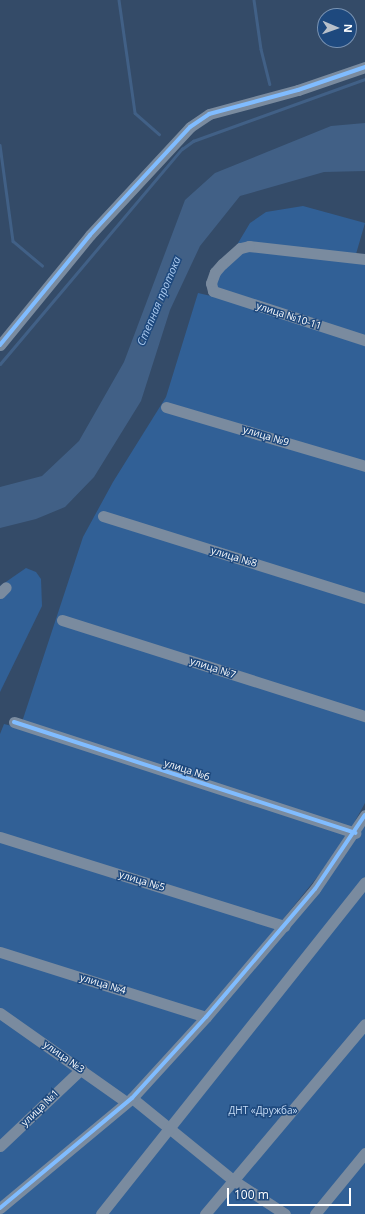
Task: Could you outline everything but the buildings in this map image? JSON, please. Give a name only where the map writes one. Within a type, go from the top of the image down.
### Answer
[{"type":"street","points":[[0,345],[90,235],[190,127],[209,114],[298,90],[365,67]]},
{"type":"street","name":"улица №10-11","points":[[365,259],[249,246],[240,248],[215,272],[211,283],[213,291],[365,340]]},
{"type":"street","name":"улица №9","points":[[166,406],[365,466]]},
{"type":"street","name":"улица №8","points":[[103,516],[365,598]]},
{"type":"street","name":"улица №7","points":[[62,620],[365,716]]},
{"type":"street","name":"улица №6","points":[[14,722],[355,833]]},
{"type":"street","points":[[0,1208],[129,1100],[206,1017],[284,926],[355,833],[365,815]]},
{"type":"street","name":"улица №5","points":[[0,837],[284,926]]},
{"type":"street","points":[[101,1214],[170,1130],[365,882]]},
{"type":"street","name":"улица №4","points":[[0,952],[206,1017]]},
{"type":"street","name":"улица №3","points":[[0,1013],[129,1100],[170,1130],[233,1180],[285,1214]]},
{"type":"street","points":[[205,1214],[365,1024]]},
{"type":"street","name":"улица №1","points":[[0,1146],[81,1069]]},
{"type":"street","points":[[315,1214],[365,1153]]},
{"type":"green space","name":"ДНТ «Дружба»","points":[[303,206],[365,223],[354,261],[365,264],[365,803],[339,850],[142,1094],[365,824],[365,1214],[0,1214],[0,734],[4,724],[20,728],[83,537],[113,482],[166,397],[198,293],[211,296],[213,285],[250,223],[266,212]]},
{"type":"green space","points":[[26,568],[36,572],[41,579],[42,606],[0,692],[0,586]]},
{"type":"water","name":"Степная протока","points":[[365,123],[365,171],[324,172],[240,196],[200,246],[170,310],[141,401],[94,477],[65,507],[36,519],[0,528],[0,487],[42,476],[79,441],[124,362],[185,200],[215,173],[331,126]]},
{"type":"waterway","points":[[119,0],[135,113],[159,134]]},
{"type":"waterway","points":[[254,0],[261,49],[270,84]]},
{"type":"waterway","points":[[0,364],[182,149],[193,141],[365,79]]},
{"type":"waterway","points":[[0,145],[13,241],[42,265]]},
{"type":"cycle path","points":[[0,345],[90,235],[190,127],[209,114],[298,90],[365,67]]},
{"type":"cycle path","points":[[14,722],[355,833]]},
{"type":"cycle path","points":[[0,1208],[132,1098],[206,1017],[315,889],[365,815]]}]
